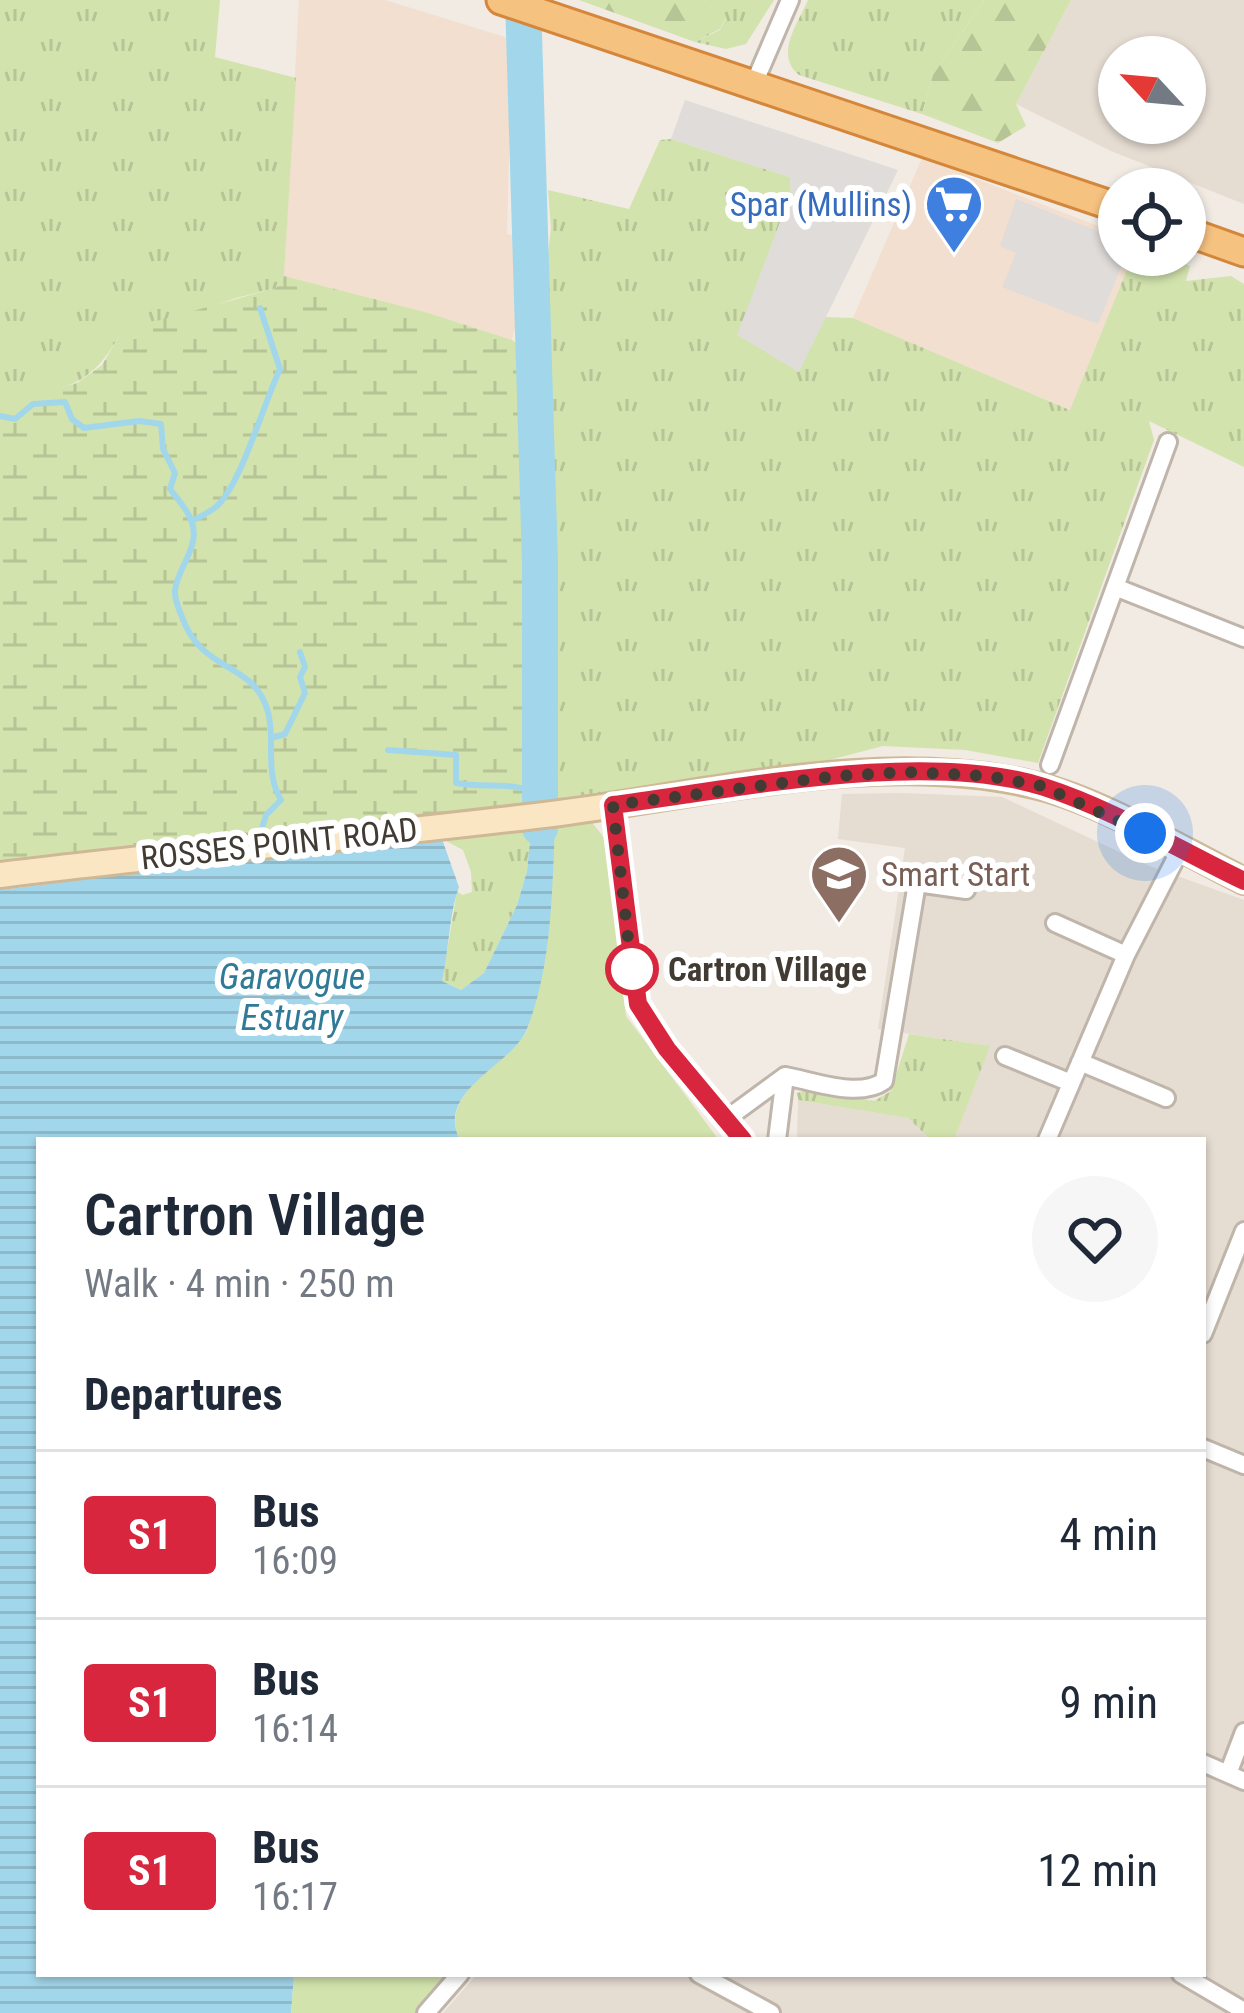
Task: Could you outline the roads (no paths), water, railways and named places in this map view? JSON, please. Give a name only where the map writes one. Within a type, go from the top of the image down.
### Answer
[{"type":"highway","points":[[503,0],[1098,201]]},
{"type":"highway","points":[[1206,239],[1244,252]]},
{"type":"main road","name":"ROSSES POINT ROAD","points":[[0,874],[558,813],[836,776],[906,772],[988,776],[1042,786],[1244,881]]},
{"type":"street","points":[[752,86],[790,0]]},
{"type":"street","points":[[1050,765],[1168,442]]},
{"type":"street","points":[[1114,587],[1244,638]]},
{"type":"street","points":[[613,805],[638,1004],[667,1049],[740,1137]]},
{"type":"street","points":[[1048,1137],[1126,955],[1180,850]]},
{"type":"street","points":[[725,1120],[785,1076],[860,1090],[884,1082],[917,883],[966,890]]},
{"type":"street","points":[[1055,923],[1126,955]]},
{"type":"street","points":[[1005,1055],[1071,1083]]},
{"type":"street","points":[[1079,1062],[1166,1098]]},
{"type":"street","points":[[777,1137],[785,1076]]},
{"type":"street","points":[[1206,1327],[1240,1252],[1244,1231]]},
{"type":"street","points":[[1206,1449],[1244,1465]]},
{"type":"street","points":[[1206,1764],[1236,1778],[1244,1732]]},
{"type":"street","points":[[426,2013],[457,1977]]},
{"type":"street","points":[[704,1977],[770,2013]]},
{"type":"street","points":[[1186,1977],[1244,2011]]},
{"type":"water","name":"Garavogue Estuary","points":[[555,826],[542,980],[519,1042],[478,1080],[458,1107],[459,1137],[36,1137],[36,1977],[294,1977],[291,2013],[0,2013],[0,890],[359,844],[442,839],[459,887],[442,981],[461,990],[484,973],[517,905],[531,830]]},
{"type":"waterway","points":[[523,0],[540,564],[540,828]]},
{"type":"waterway","points":[[192,521],[217,506],[235,480],[280,369],[260,308]]},
{"type":"waterway","points":[[0,416],[15,419],[33,404],[65,402],[72,419],[84,428],[139,421],[161,424],[163,449],[175,473],[170,489],[194,529],[175,590],[178,607],[200,647],[247,679],[268,713],[272,776],[281,800],[266,815],[260,835]]},
{"type":"waterway","points":[[271,738],[285,734],[305,693],[300,652]]},
{"type":"waterway","points":[[388,750],[456,755],[456,783],[516,787],[539,794]]},
{"type":"place","name":"Spar (Mullins)","points":[[954,255]]},
{"type":"place","name":"Smart Start","points":[[839,925]]},
{"type":"place","name":"Cartron Village","points":[[632,969]]}]
